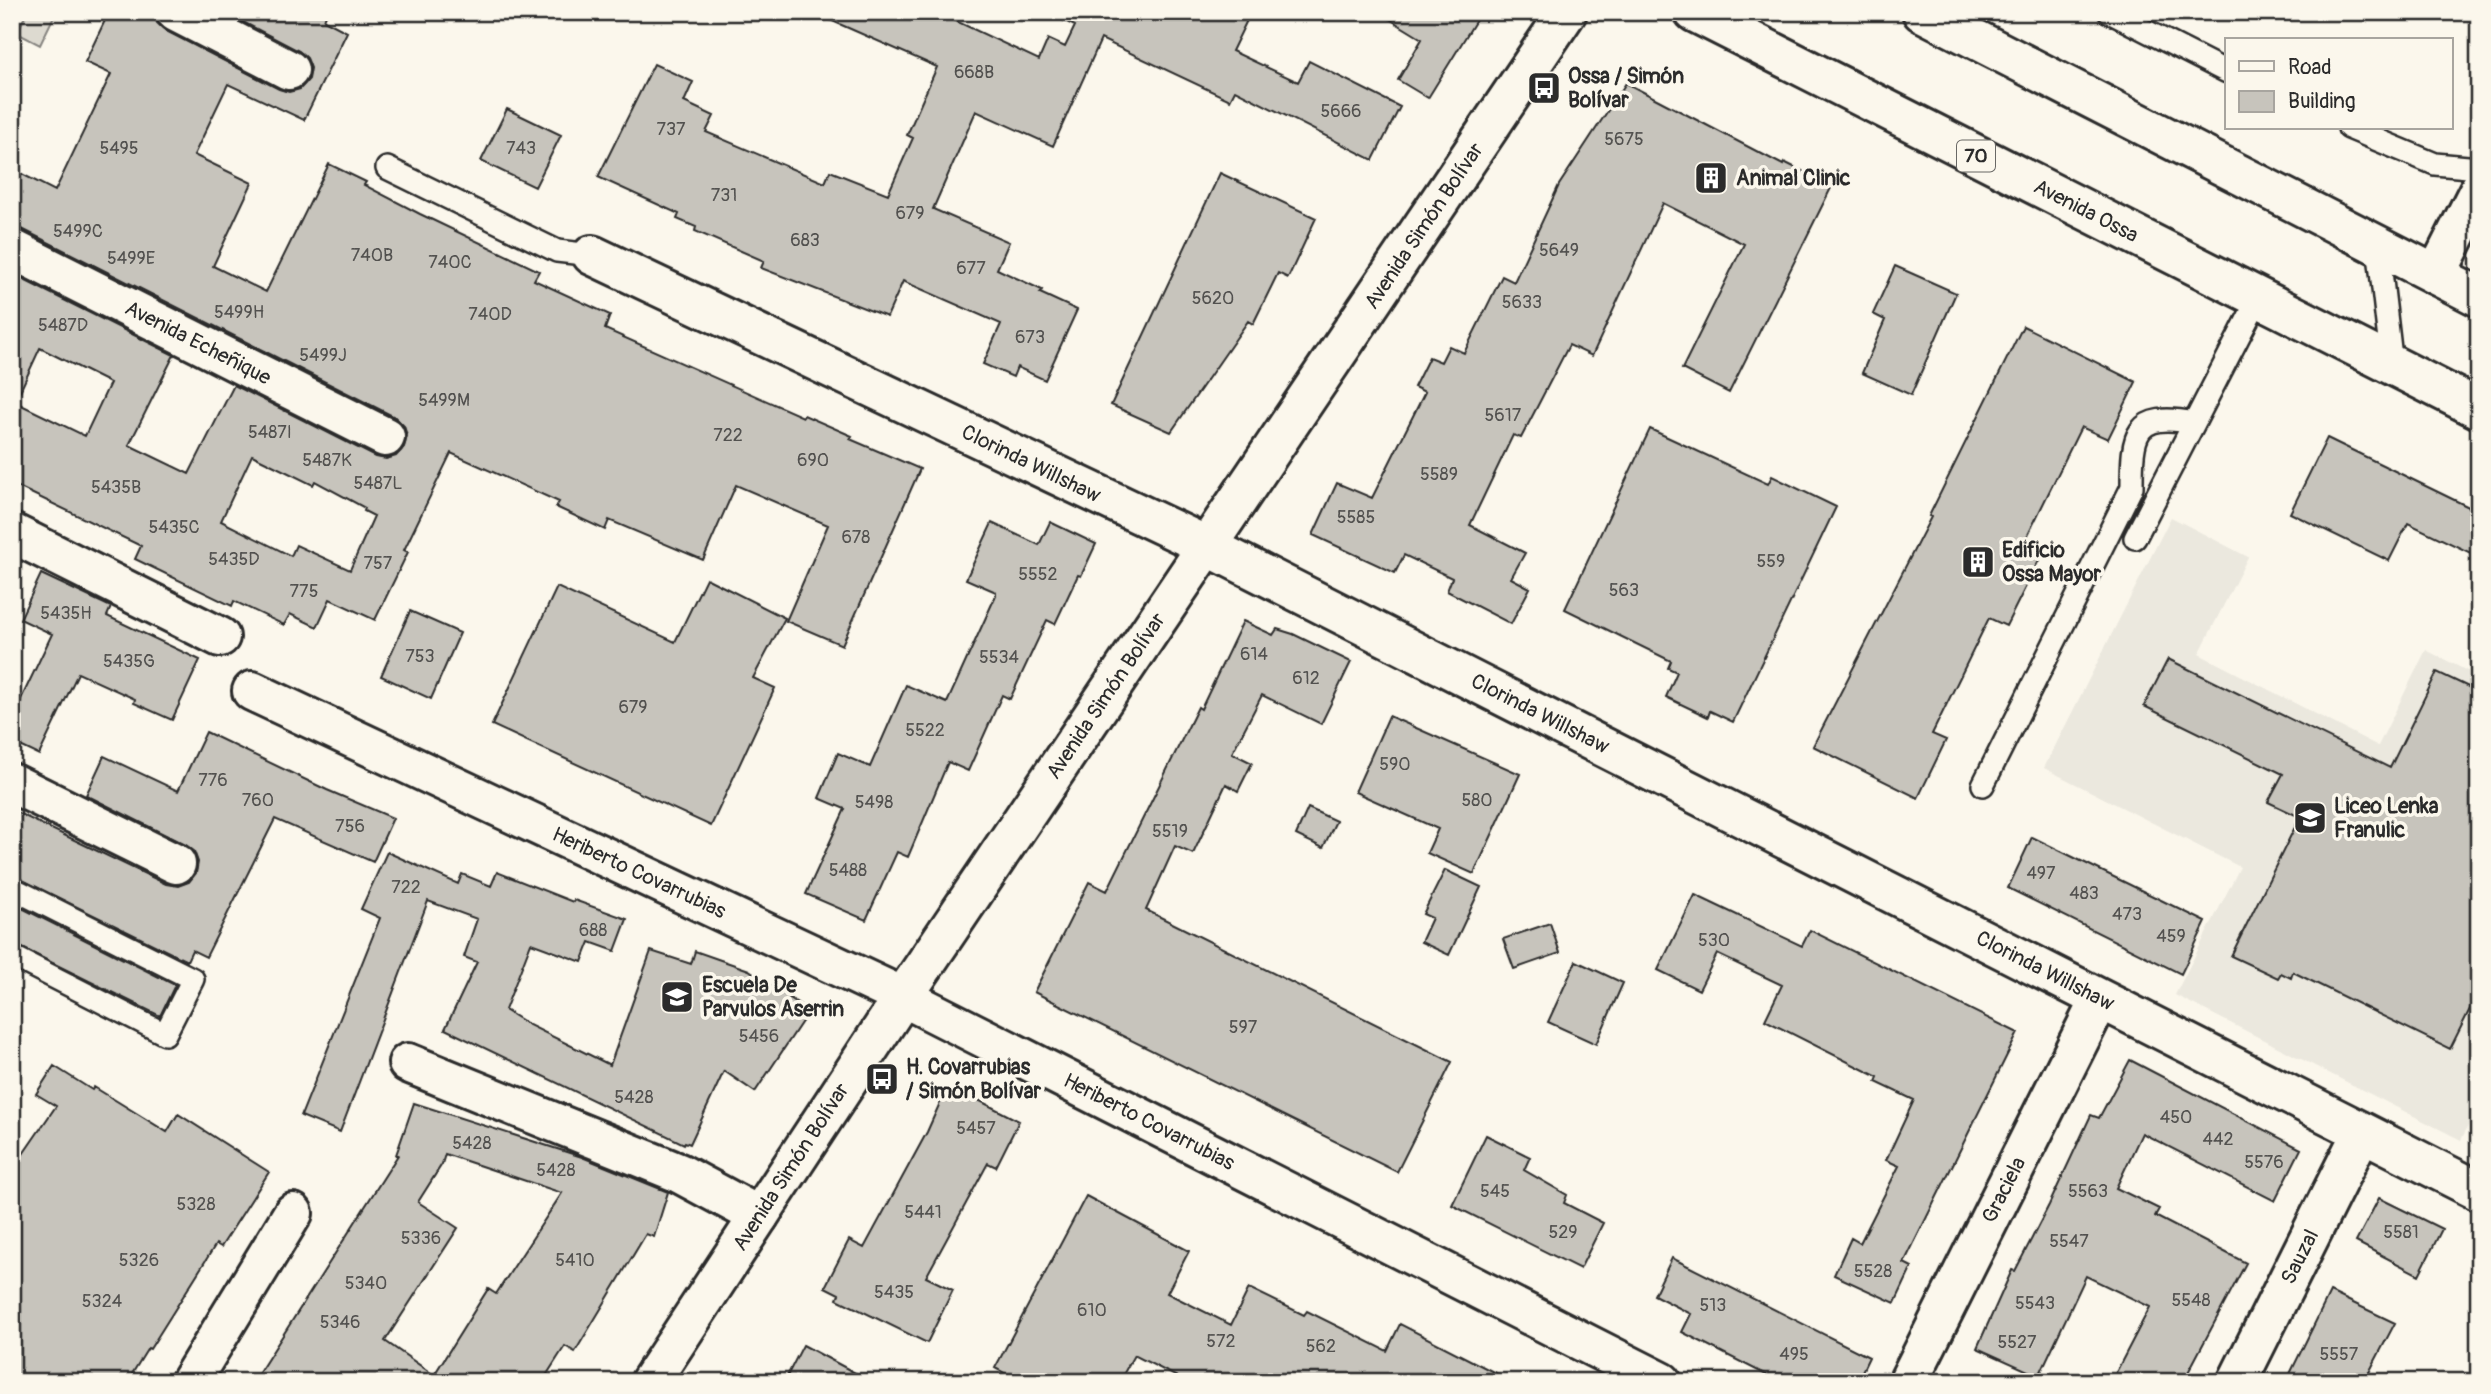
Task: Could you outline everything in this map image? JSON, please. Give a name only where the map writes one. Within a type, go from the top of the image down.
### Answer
[{"type":"street","points":[[176,12],[289,70]]},
{"type":"street","name":"Avenida Simón Bolívar","points":[[650,1382],[903,997],[1567,12]]},
{"type":"street","name":"Avenida Ossa","points":[[1694,12],[2479,409]]},
{"type":"street","points":[[1922,12],[1975,27],[2378,246],[2479,297]]},
{"type":"street","points":[[2436,275],[2473,213]]},
{"type":"street","name":"Avenida Echeñique","points":[[12,249],[385,437]]},
{"type":"street","name":"Clorinda Willshaw","points":[[593,255],[1207,546],[2479,1191]]},
{"type":"street","points":[[12,533],[220,637]]},
{"type":"street","name":"Heriberto Covarrubias","points":[[252,691],[903,997],[1662,1382]]},
{"type":"street","points":[[12,783],[176,864]]},
{"type":"street","name":"Graciela","points":[[1908,1382],[2100,999]]},
{"type":"street","points":[[408,1063],[679,1172],[759,1216]]},
{"type":"street","name":"Sauzal","points":[[2237,1382],[2362,1132]]},
{"type":"street","points":[[190,1382],[293,1213]]},
{"type":"lane","points":[[2109,12],[2225,71]]},
{"type":"lane","points":[[2354,130],[2435,164],[2479,168]]},
{"type":"lane","points":[[387,168],[557,251],[593,255]]},
{"type":"lane","points":[[2378,246],[2392,366]]},
{"type":"lane","points":[[2135,538],[2258,299]]},
{"type":"lane","points":[[1983,785],[2133,486],[2136,438],[2145,426],[2156,420],[2172,419],[2194,424]]},
{"type":"lane","points":[[12,888],[192,979],[165,1034],[12,956]]},
{"type":"shaded area","points":[[27,12],[56,12],[40,45],[17,33]]},
{"type":"shaded area","name":"Liceo Lenka Franulic","points":[[2171,517],[2248,557],[2199,654],[2378,746],[2426,650],[2479,677],[2479,1104],[2461,1140],[2175,995],[2240,867],[2044,768]]},
{"type":"building","points":[[109,12],[154,12],[157,23],[166,31],[289,92],[300,89],[309,79],[311,68],[307,58],[299,51],[224,12],[327,12],[324,20],[347,32],[304,120],[228,84],[194,155],[252,183],[213,266],[266,292],[329,164],[420,214],[539,271],[534,280],[610,315],[605,329],[852,436],[850,439],[920,469],[842,645],[786,621],[828,525],[736,485],[703,560],[609,520],[605,530],[556,507],[559,502],[451,453],[404,550],[408,552],[375,620],[330,599],[317,627],[290,614],[284,625],[234,601],[232,606],[135,559],[141,546],[12,484],[12,274],[174,355],[129,445],[189,474],[234,385],[376,457],[386,459],[396,456],[404,447],[407,436],[404,426],[395,417],[22,229],[12,227],[12,169],[55,191],[111,74],[85,62]],"holes":[[[40,348],[110,383],[85,436],[15,402]],[[252,455],[313,485],[315,481],[365,508],[364,511],[374,516],[350,570],[296,545],[291,556],[221,521]]]},
{"type":"building","points":[[812,12],[937,12],[1039,60],[1048,39],[1065,47],[1075,26],[1046,12],[1251,12],[1232,51],[1298,82],[1309,61],[1400,107],[1373,160],[1235,90],[1230,100],[1101,39],[1053,146],[976,111],[933,209],[1009,242],[997,269],[1077,310],[1045,380],[1017,367],[1013,377],[983,364],[1001,324],[903,281],[887,317],[761,268],[764,261],[695,231],[696,227],[677,219],[679,214],[598,177],[654,64],[693,82],[684,102],[714,116],[706,132],[825,183],[830,171],[888,194],[913,138],[907,135],[937,67]]},
{"type":"building","points":[[1378,12],[1481,12],[1428,98],[1398,80],[1422,39]]},
{"type":"building","points":[[1626,83],[1783,165],[1784,162],[1832,186],[1729,393],[1682,369],[1744,244],[1663,203],[1592,356],[1569,345],[1521,438],[1513,435],[1470,525],[1525,553],[1511,578],[1530,588],[1511,624],[1447,591],[1452,578],[1404,555],[1395,573],[1313,535],[1337,483],[1372,498],[1425,392],[1414,387],[1429,357],[1441,362],[1449,346],[1464,353],[1502,276],[1514,282],[1559,185]]},
{"type":"building","points":[[507,109],[561,135],[535,187],[481,161]]},
{"type":"building","points":[[1220,173],[1316,218],[1288,278],[1278,273],[1253,324],[1248,321],[1171,432],[1111,405]]},
{"type":"building","points":[[1895,266],[1956,293],[1911,395],[1862,373],[1885,320],[1873,314]]},
{"type":"building","name":"Edificio Ossa Mayor","points":[[2023,326],[2136,382],[2108,439],[2081,427],[2022,547],[2041,556],[2006,626],[1989,618],[1932,734],[1946,740],[1918,798],[1813,746],[1931,517],[1929,516]]},
{"type":"building","points":[[1650,429],[1768,484],[1772,476],[1836,507],[1733,722],[1710,711],[1708,717],[1666,697],[1677,672],[1668,668],[1671,661],[1565,609]]},
{"type":"building","points":[[2327,438],[2479,512],[2479,557],[2408,523],[2389,561],[2290,513]]},
{"type":"building","points":[[1050,522],[1096,544],[1055,624],[1047,620],[1010,699],[1002,695],[968,771],[948,762],[908,857],[897,852],[866,920],[806,894],[845,809],[819,798],[838,753],[870,767],[906,685],[947,703],[996,595],[996,592],[966,579],[992,523],[1039,545]]},
{"type":"building","points":[[41,574],[111,607],[107,616],[200,660],[172,720],[134,703],[135,699],[78,673],[39,755],[12,742],[12,718],[52,634],[20,619]]},
{"type":"building","points":[[706,578],[785,618],[753,678],[775,688],[711,826],[492,725],[557,587],[675,642]]},
{"type":"building","points":[[410,611],[460,633],[431,699],[381,676]]},
{"type":"building","points":[[1243,621],[1273,635],[1277,629],[1293,634],[1351,662],[1321,724],[1262,695],[1232,753],[1252,763],[1238,791],[1226,784],[1193,854],[1175,846],[1146,910],[1452,1062],[1397,1172],[1034,992],[1089,882],[1107,891]]},
{"type":"building","points":[[2168,659],[2390,768],[2437,672],[2479,692],[2479,991],[2450,1049],[2293,972],[2291,978],[2281,973],[2278,978],[2231,956],[2300,817],[2268,802],[2283,774],[2144,706]]},
{"type":"building","points":[[1389,716],[1520,774],[1474,874],[1427,853],[1438,829],[1355,792]]},
{"type":"building","points":[[206,732],[327,790],[393,818],[373,862],[275,819],[206,957],[192,950],[187,961],[12,875],[12,810],[166,884],[178,886],[189,882],[196,873],[198,862],[194,851],[86,795],[104,756],[178,791]]},
{"type":"building","points":[[1308,808],[1336,821],[1323,848],[1296,835]]},
{"type":"building","points":[[2032,837],[2206,922],[2181,974],[2008,888]]},
{"type":"building","points":[[387,852],[458,884],[462,874],[491,886],[497,872],[573,902],[574,900],[627,919],[615,951],[590,942],[582,962],[531,943],[505,1010],[529,1025],[610,1065],[651,951],[691,964],[695,951],[749,970],[809,1011],[755,1092],[724,1071],[690,1144],[684,1144],[445,1029],[477,962],[464,957],[477,919],[428,901],[340,1132],[301,1116],[380,918],[361,909]]},
{"type":"building","points":[[1445,870],[1481,887],[1449,955],[1421,942],[1432,918],[1423,914]]},
{"type":"building","points":[[1695,895],[1802,946],[1810,930],[2018,1033],[1904,1263],[1912,1267],[1895,1303],[1834,1275],[1851,1238],[1860,1243],[1899,1166],[1886,1160],[1914,1100],[1876,1082],[1878,1077],[1765,1020],[1782,985],[1717,954],[1699,990],[1658,970]]},
{"type":"building","points":[[12,903],[175,985],[160,1016],[12,943]]},
{"type":"building","points":[[1550,923],[1560,953],[1514,969],[1503,939]]},
{"type":"building","points":[[1576,961],[1623,983],[1596,1044],[1548,1022]]},
{"type":"building","points":[[2130,1060],[2301,1149],[2275,1201],[2142,1133],[2116,1188],[2159,1209],[2155,1216],[2246,1263],[2183,1382],[2111,1382],[2150,1307],[2086,1276],[2039,1376],[1977,1348],[2012,1270],[2015,1271],[2049,1205],[2091,1115],[2099,1118]]},
{"type":"building","points":[[54,1066],[167,1132],[178,1114],[269,1172],[221,1247],[216,1244],[127,1382],[12,1382],[12,1170],[56,1106],[36,1094]]},
{"type":"building","points":[[957,1089],[1019,1121],[996,1167],[988,1163],[926,1277],[953,1290],[927,1343],[837,1299],[839,1294],[825,1287],[849,1240],[864,1248],[927,1132],[943,1096],[952,1100]]},
{"type":"building","points":[[414,1103],[582,1157],[668,1192],[654,1237],[646,1234],[575,1352],[565,1346],[542,1382],[253,1382],[396,1155]],"holes":[[[445,1154],[562,1193],[496,1294],[488,1289],[434,1375],[385,1341],[458,1228],[418,1202],[442,1164]]]},
{"type":"building","points":[[1486,1135],[1530,1157],[1524,1170],[1567,1195],[1564,1203],[1603,1223],[1580,1269],[1452,1205]]},
{"type":"building","points":[[1086,1196],[1189,1251],[1167,1293],[1231,1325],[1249,1288],[1304,1315],[1307,1311],[1387,1351],[1400,1324],[1513,1382],[1187,1382],[1134,1355],[1119,1382],[1021,1382],[995,1368]]},
{"type":"building","points":[[2379,1198],[2442,1229],[2419,1275],[2356,1242]]},
{"type":"building","points":[[1672,1258],[1869,1357],[1857,1382],[1780,1382],[1682,1332],[1691,1314],[1654,1295]]},
{"type":"building","points":[[2330,1292],[2395,1323],[2364,1382],[2286,1382]]},
{"type":"building","points":[[803,1345],[872,1382],[784,1382]]},
{"type":"place","name":"Ossa / Simón Bolívar","points":[[1544,88]]},
{"type":"place","name":"Animal Clinic","points":[[1711,178]]},
{"type":"place","name":"Edificio Ossa Mayor","points":[[1978,562]]},
{"type":"place","name":"Liceo Lenka Franulic","points":[[2310,818]]},
{"type":"place","name":"Escuela De Parvulos Aserrin","points":[[677,997]]},
{"type":"place","name":"H. Covarrubias / Simón Bolívar","points":[[882,1079]]}]
